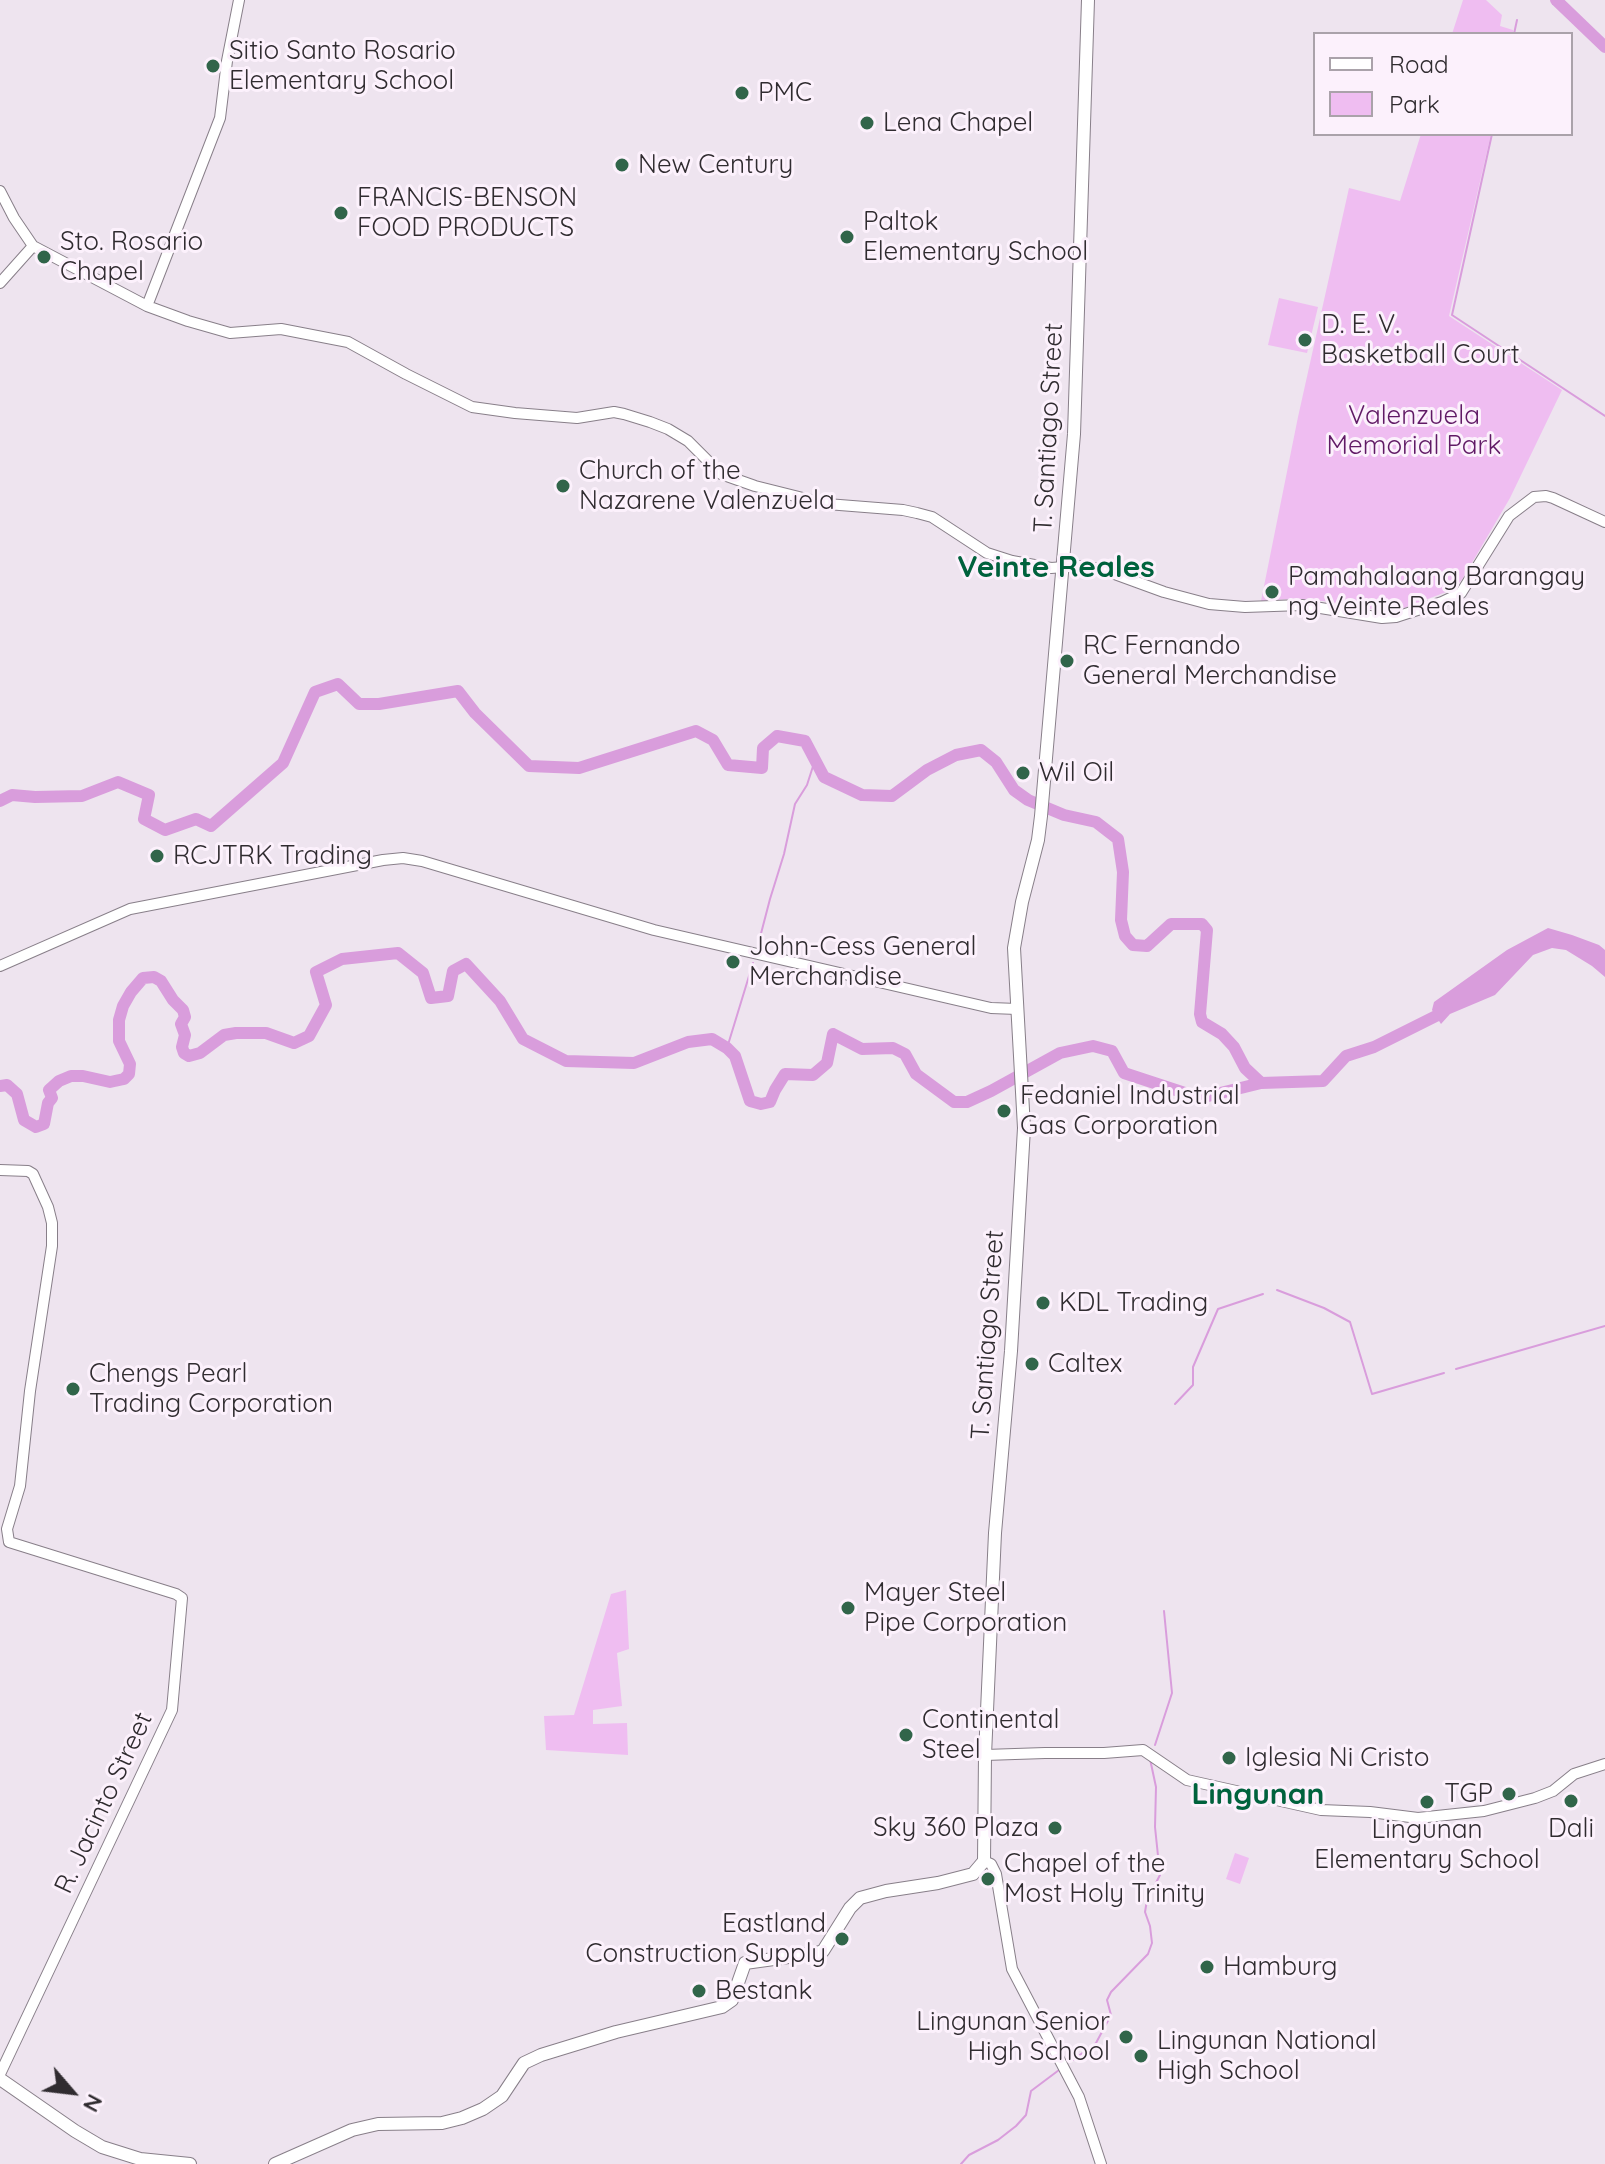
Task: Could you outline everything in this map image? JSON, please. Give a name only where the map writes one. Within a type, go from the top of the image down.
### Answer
[{"type":"main road","name":"T. Santiago Street","points":[[984,1861],[985,1755],[995,1533],[1011,1351],[1024,1128],[1014,948],[1041,816],[1074,434],[1088,0]]},
{"type":"main road","points":[[275,2164],[352,2130],[378,2124],[428,2124],[462,2118],[502,2096],[519,2069],[532,2059],[580,2041],[722,2007],[732,2000],[745,1963],[823,1951],[850,1908],[860,1898],[973,1874],[984,1861]]},
{"type":"main road","points":[[0,2077],[102,2147],[140,2159],[190,2164]]},
{"type":"street","points":[[147,306],[220,118],[239,0]]},
{"type":"street","points":[[0,191],[33,246],[147,306],[230,333],[267,328],[296,330],[348,342],[472,407],[577,418],[614,412],[643,419],[688,441],[721,474],[755,486],[827,504],[917,513],[932,517],[987,553],[1012,561],[1037,566],[1101,569],[1164,592],[1209,604],[1245,607],[1302,605],[1382,618],[1396,617],[1425,609],[1461,593],[1509,516],[1534,497],[1553,498],[1605,522]]},
{"type":"street","points":[[0,283],[33,246]]},
{"type":"street","points":[[0,966],[112,915],[139,906],[403,858],[654,930],[991,1008],[1017,1009]]},
{"type":"street","name":"R. Jacinto Street","points":[[0,1170],[33,1174],[52,1223],[20,1486],[7,1529],[9,1542],[182,1598],[172,1710],[0,2077]]},
{"type":"street","points":[[985,1755],[1143,1750],[1187,1780],[1321,1810],[1418,1818],[1484,1811],[1508,1805],[1553,1791],[1574,1774],[1605,1764]]},
{"type":"street","points":[[984,1861],[991,1864],[996,1874],[1012,1969],[1079,2097],[1101,2164]]},
{"type":"green space","points":[[1463,0],[1486,0],[1502,15],[1500,26],[1513,30],[1513,32],[1453,32]]},
{"type":"green space","name":"Valenzuela Memorial Park","points":[[1420,136],[1491,136],[1449,316],[1562,390],[1510,498],[1454,589],[1404,608],[1384,611],[1323,601],[1261,601],[1349,188],[1400,201]]},
{"type":"green space","points":[[1279,298],[1318,307],[1307,353],[1268,345]]},
{"type":"green space","points":[[626,1590],[629,1649],[617,1653],[622,1706],[593,1710],[593,1724],[627,1723],[628,1755],[546,1750],[544,1716],[574,1715],[611,1594]]},
{"type":"green space","points":[[1235,1853],[1249,1858],[1240,1884],[1226,1879]]},
{"type":"shaded area","points":[[1548,928],[1599,945],[1605,950],[1605,977],[1566,950],[1552,948],[1533,955],[1495,995],[1450,1014],[1441,1024],[1432,1010],[1434,1002],[1507,950]]},
{"type":"waterway","points":[[1556,0],[1605,47]]},
{"type":"waterway","points":[[1553,4],[1557,2]]},
{"type":"waterway","points":[[1514,32],[1517,20]]},
{"type":"waterway","points":[[1492,136],[1452,315],[1605,416]]},
{"type":"waterway","points":[[0,801],[12,795],[82,796],[118,782],[149,795],[144,819],[165,830],[196,819],[211,826],[283,763],[315,692],[338,684],[359,704],[379,704],[458,691],[475,713],[529,766],[579,768],[696,731],[713,740],[728,765],[762,768],[763,748],[777,736],[805,741],[824,777],[862,795],[892,796],[927,770],[956,755],[981,750],[996,762],[1014,790],[1028,800],[1064,815],[1096,822],[1118,839],[1123,872],[1121,920],[1125,936],[1133,945],[1147,946],[1171,924],[1202,924],[1207,930],[1200,1014],[1202,1022],[1222,1034],[1234,1047],[1245,1068],[1261,1083]]},
{"type":"waterway","points":[[758,945],[795,804],[807,785],[815,760]]},
{"type":"waterway","points":[[0,1086],[7,1085],[17,1094],[24,1120],[36,1127],[44,1124],[52,1098],[49,1090],[59,1081],[71,1076],[110,1082],[124,1079],[129,1074],[130,1064],[119,1041],[119,1020],[123,1006],[143,978],[154,977],[161,981],[183,1010],[185,1017],[181,1024],[185,1035],[182,1047],[189,1056],[200,1053],[224,1035],[266,1033],[294,1043],[309,1036],[326,1005],[316,972],[342,959],[398,953],[423,973],[431,998],[448,996],[453,971],[466,964],[500,1001],[523,1039],[566,1061],[634,1063],[688,1042],[712,1039],[735,1056],[750,1101],[761,1104],[770,1102],[785,1074],[813,1075],[827,1063],[833,1034],[862,1049],[893,1048],[905,1054],[916,1074],[954,1102],[967,1102],[991,1091],[1060,1053],[1093,1046],[1112,1051],[1124,1073],[1200,1098],[1261,1083],[1323,1081],[1346,1056],[1374,1047],[1447,1008]]},
{"type":"waterway","points":[[727,1048],[753,963]]},
{"type":"waterway","points":[[1277,1290],[1350,1322],[1372,1394],[1444,1373]]},
{"type":"waterway","points":[[1175,1404],[1193,1385],[1193,1367],[1218,1309],[1263,1294]]},
{"type":"waterway","points":[[1456,1369],[1605,1326]]},
{"type":"waterway","points":[[1155,1745],[1172,1693],[1164,1611]]},
{"type":"waterway","points":[[1073,2060],[1096,2043],[1111,2015],[1107,2000],[1111,1992],[1148,1954],[1152,1943],[1145,1912],[1147,1900],[1160,1875],[1155,1827],[1156,1787],[1150,1759]]},
{"type":"waterway","points":[[961,2164],[969,2155],[998,2140],[1016,2126],[1026,2115],[1031,2091],[1059,2070]]},
{"type":"place","name":"Sitio Santo Rosario Elementary School","points":[[213,66]]},
{"type":"place","name":"PMC","points":[[742,93]]},
{"type":"place","name":"Lena Chapel","points":[[867,123]]},
{"type":"place","name":"New Century","points":[[622,165]]},
{"type":"place","name":"FRANCIS-BENSON FOOD PRODUCTS","points":[[341,213]]},
{"type":"place","name":"Paltok Elementary School","points":[[847,237]]},
{"type":"place","name":"Sto. Rosario Chapel","points":[[44,257]]},
{"type":"place","name":"D. E. V. Basketball Court","points":[[1305,340]]},
{"type":"place","name":"Church of the Nazarene Valenzuela","points":[[563,486]]},
{"type":"place","name":"Pamahalaang Barangay ng Veinte Reales","points":[[1272,592]]},
{"type":"place","name":"RC Fernando General Merchandise","points":[[1067,661]]},
{"type":"place","name":"Wil Oil","points":[[1023,773]]},
{"type":"place","name":"RCJTRK Trading","points":[[157,856]]},
{"type":"place","name":"John-Cess General Merchandise","points":[[733,962]]},
{"type":"place","name":"Fedaniel Industrial Gas Corporation","points":[[1004,1111]]},
{"type":"place","name":"KDL Trading","points":[[1043,1303]]},
{"type":"place","name":"Caltex","points":[[1032,1364]]},
{"type":"place","name":"Chengs Pearl Trading Corporation","points":[[73,1389]]},
{"type":"place","name":"Mayer Steel Pipe Corporation","points":[[848,1608]]},
{"type":"place","name":"Continental Steel","points":[[906,1735]]},
{"type":"place","name":"Iglesia Ni Cristo","points":[[1229,1758]]},
{"type":"place","name":"TGP","points":[[1509,1794]]},
{"type":"place","name":"Dali","points":[[1571,1801]]},
{"type":"place","name":"Lingunan Elementary School","points":[[1427,1802]]},
{"type":"place","name":"Sky 360 Plaza","points":[[1055,1828]]},
{"type":"place","name":"Chapel of the Most Holy Trinity","points":[[988,1879]]},
{"type":"place","name":"Eastland Construction Supply","points":[[842,1939]]},
{"type":"place","name":"Hamburg","points":[[1207,1967]]},
{"type":"place","name":"Bestank","points":[[699,1991]]},
{"type":"place","name":"Lingunan Senior High School","points":[[1126,2037]]},
{"type":"place","name":"Lingunan National High School","points":[[1141,2056]]},
{"type":"district","name":"Veinte Reales","points":[[1056,568]]},
{"type":"district","name":"Lingunan","points":[[1258,1795]]}]
